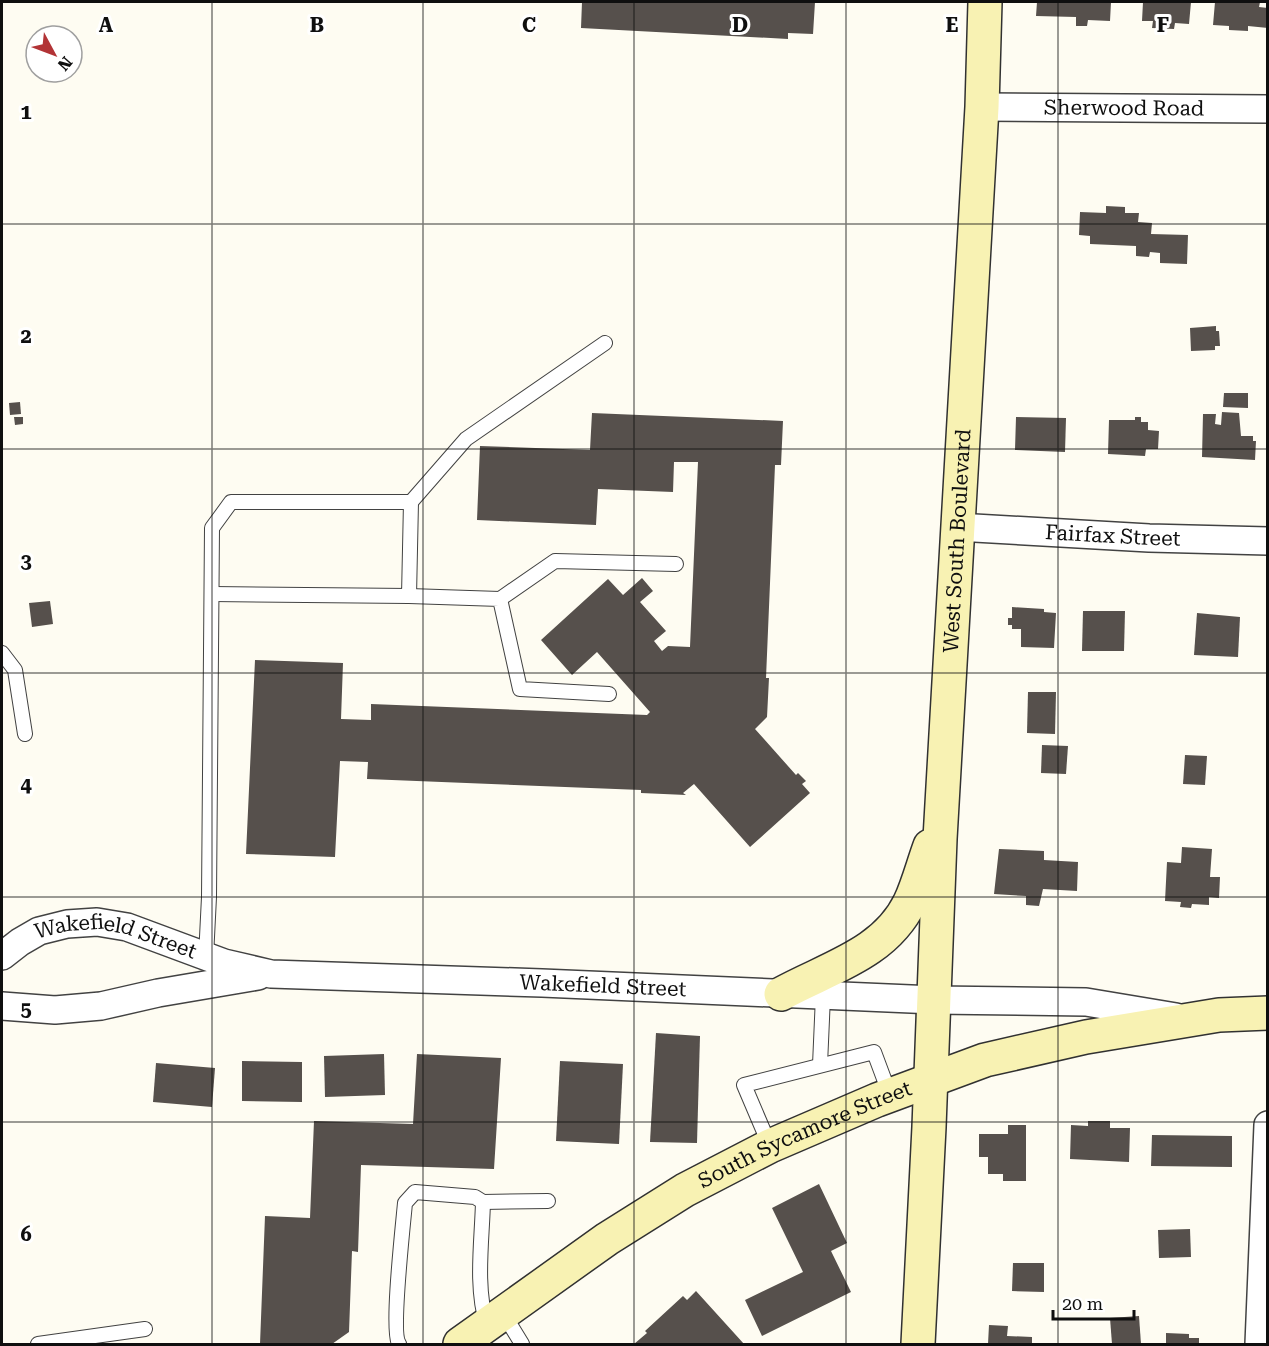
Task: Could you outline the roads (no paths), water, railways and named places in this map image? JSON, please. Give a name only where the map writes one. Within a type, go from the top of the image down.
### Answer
[{"type":"street","name":"West South Boulevard","points":[[918,1344],[941,816],[982,107],[985,2]]},
{"type":"street","name":"Sherwood Road","points":[[982,107],[1268,109]]},
{"type":"street","name":"Fairfax Street","points":[[957,527],[1149,538],[1268,541]]},
{"type":"street","points":[[781,993],[859,956],[877,944],[899,920],[910,902],[941,816]]},
{"type":"street","name":"Wakefield Street","points":[[2,956],[39,931],[67,924],[97,922],[127,927],[206,957],[271,974]]},
{"type":"street","name":"Wakefield Street","points":[[2,1006],[54,1010],[100,1006],[158,993],[271,974],[934,1000]]},
{"type":"street","name":"South Sycamore Street","points":[[934,1000],[1086,1002],[1190,1019]]},
{"type":"street","name":"South Sycamore Street","points":[[460,1344],[607,1239],[685,1190],[770,1146],[890,1095],[985,1060],[1086,1037],[1219,1015],[1268,1013]]},
{"type":"street","points":[[1259,1344],[1268,1125]]},
{"type":"lane","points":[[409,596],[411,502],[466,439],[605,343]]},
{"type":"lane","points":[[206,957],[209,897],[212,528],[231,502],[411,502]]},
{"type":"lane","points":[[212,594],[500,599],[555,561],[676,564]]},
{"type":"lane","points":[[500,599],[520,689],[609,694]]},
{"type":"lane","points":[[2,653],[15,670],[26,734]]},
{"type":"lane","points":[[820,1065],[823,996]]},
{"type":"lane","points":[[770,1146],[744,1085],[874,1052],[890,1095]]},
{"type":"lane","points":[[399,1344],[396,1340],[396,1313],[405,1203],[415,1192],[475,1197],[483,1202],[548,1201]]},
{"type":"lane","points":[[483,1202],[481,1290],[483,1314],[495,1319],[522,1344]]},
{"type":"lane","points":[[38,1344],[145,1329]]}]
